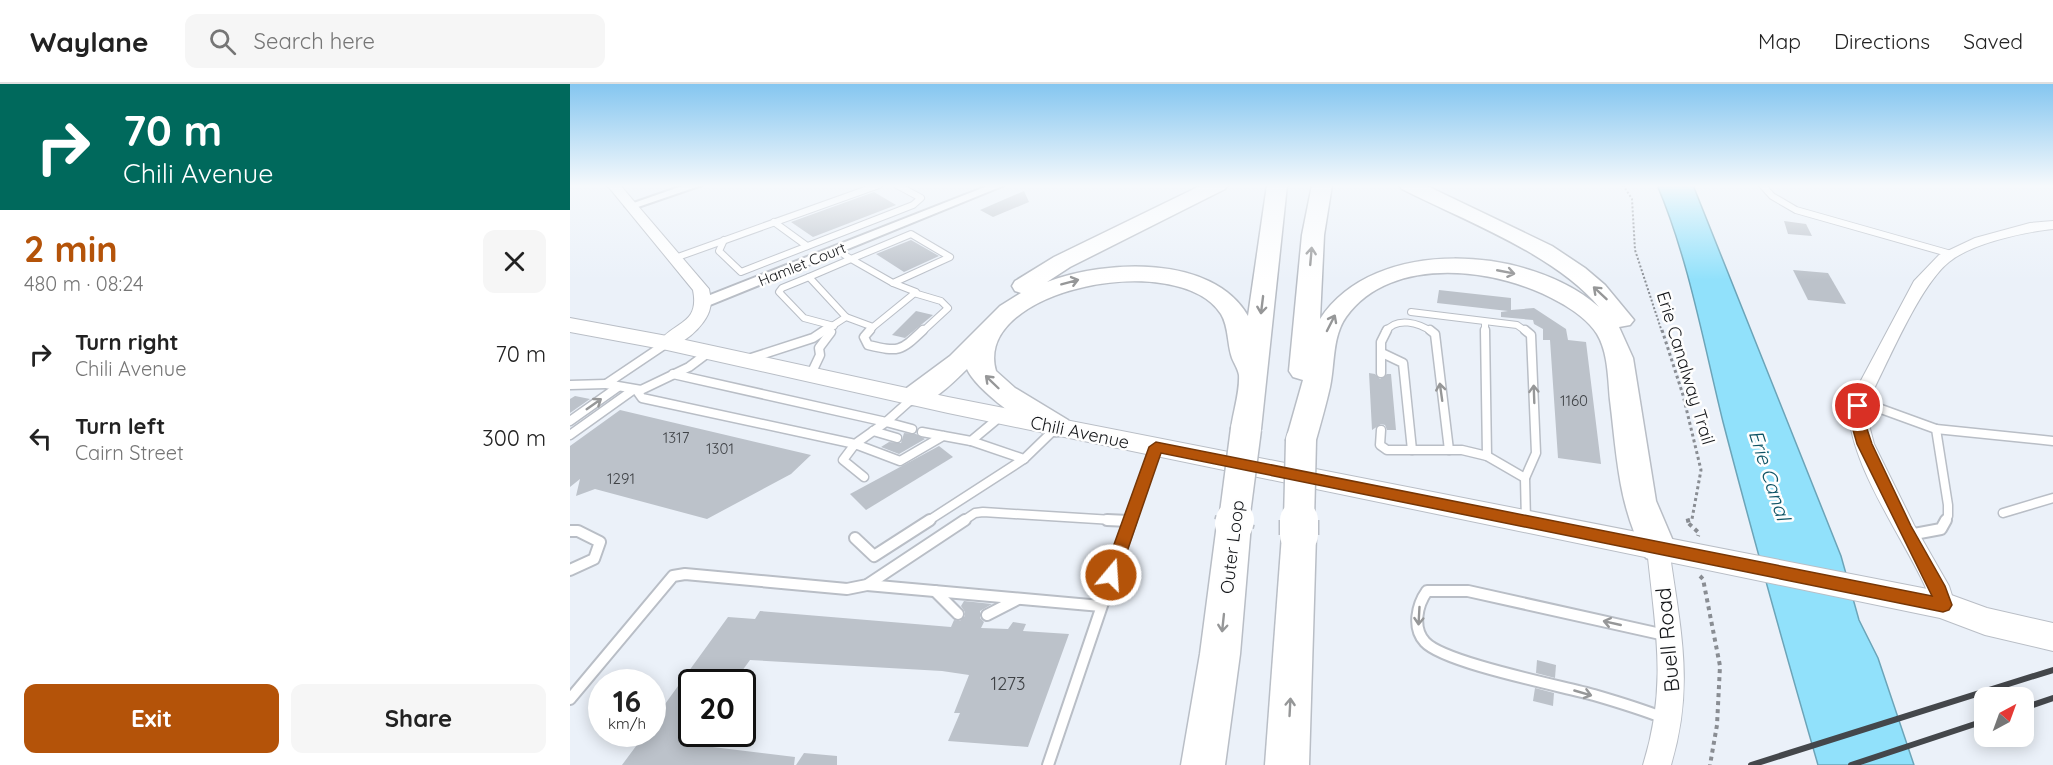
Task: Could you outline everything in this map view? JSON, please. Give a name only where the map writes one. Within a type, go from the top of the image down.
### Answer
[{"type":"highway","points":[[914,397],[924,378],[1006,300],[1041,274],[1155,217]]},
{"type":"highway","name":"Outer Loop","points":[[1203,765],[1220,654],[1273,217]]},
{"type":"highway","points":[[1287,765],[1299,535],[1305,326],[1316,217]]},
{"type":"highway","points":[[1474,217],[1544,251],[1582,277],[1612,304],[1631,338],[1640,362],[1661,506],[1658,548]]},
{"type":"highway","points":[[1301,440],[1316,385],[1320,346],[1336,314],[1346,302],[1376,281],[1412,269],[1453,266],[1519,275],[1554,288],[1587,308],[1605,326],[1614,342],[1619,358],[1639,501],[1658,548]]},
{"type":"highway","points":[[914,397],[941,380],[1012,309],[1057,286],[1105,274],[1126,273],[1173,278],[1204,290],[1229,307],[1240,328],[1244,352],[1253,374]]},
{"type":"highway","points":[[986,335],[981,360],[982,371],[991,384],[1057,427]]},
{"type":"main road","name":"Chili Avenue","points":[[570,325],[667,343],[1001,416],[1943,605],[1993,608],[2053,619]]},
{"type":"main road","name":"Chili Avenue","points":[[1943,605],[1985,621],[2053,637]]},
{"type":"street","points":[[640,217],[701,289],[705,302],[698,320],[667,343]]},
{"type":"street","name":"Hamlet Court","points":[[705,302],[920,217]]},
{"type":"street","points":[[1943,605],[1937,586],[1908,535],[1864,444],[1857,417],[1859,401],[1922,281],[1944,258],[1980,240],[2030,227],[2053,225]]},
{"type":"street","name":"Buell Road","points":[[1656,765],[1670,721],[1674,681],[1658,548]]},
{"type":"lane","points":[[675,258],[789,217]]},
{"type":"lane","points":[[724,240],[719,251],[741,272],[881,217]]},
{"type":"lane","points":[[1820,217],[1951,254]]},
{"type":"lane","points":[[774,222],[807,246]]},
{"type":"lane","points":[[834,326],[804,318],[779,292],[782,288],[911,234],[950,257],[892,283]]},
{"type":"lane","points":[[837,250],[892,283],[916,292],[914,293],[941,301],[948,308],[915,341],[897,350],[868,345],[864,337],[914,293]]},
{"type":"lane","points":[[809,277],[846,317],[873,327]]},
{"type":"lane","points":[[1411,312],[1517,325],[1531,335],[1536,453],[1525,478],[1526,522]]},
{"type":"lane","points":[[744,360],[802,343],[846,317]]},
{"type":"lane","points":[[1485,322],[1486,456]]},
{"type":"lane","points":[[1381,373],[1383,334],[1390,326],[1399,323],[1427,327],[1436,334],[1435,345],[1449,450]]},
{"type":"lane","points":[[811,374],[820,355],[819,348],[834,326]]},
{"type":"lane","points":[[606,384],[667,343]]},
{"type":"lane","points":[[570,435],[635,391],[689,367],[709,352]]},
{"type":"lane","points":[[1382,353],[1403,363],[1412,450]]},
{"type":"lane","points":[[673,374],[912,429]]},
{"type":"lane","points":[[570,385],[606,384],[635,391],[642,398],[855,444],[900,461],[922,444],[943,436]]},
{"type":"lane","points":[[570,421],[618,387]]},
{"type":"lane","points":[[864,477],[843,460],[855,444],[886,422],[914,397]]},
{"type":"lane","points":[[1859,401],[1936,429],[2053,441]]},
{"type":"lane","points":[[971,441],[1001,416]]},
{"type":"lane","points":[[855,538],[874,556],[1024,459],[1057,427]]},
{"type":"lane","points":[[1908,535],[1941,529],[1948,516],[1936,429]]},
{"type":"lane","points":[[1381,430],[1380,445],[1387,450],[1462,450],[1486,456],[1525,478]]},
{"type":"lane","points":[[873,431],[897,438]]},
{"type":"lane","points":[[922,432],[971,441],[1024,459]]},
{"type":"lane","points":[[1048,765],[1156,447]]},
{"type":"lane","points":[[2003,513],[2053,498]]},
{"type":"lane","points":[[867,585],[975,513],[1129,521]]},
{"type":"lane","points":[[570,531],[578,531],[600,542],[594,559],[570,570]]},
{"type":"lane","points":[[570,699],[664,585],[673,576],[684,574],[847,589],[867,585],[1101,606]]},
{"type":"lane","points":[[934,591],[958,614]]},
{"type":"lane","points":[[1669,636],[1468,591],[1427,591],[1421,599],[1417,623],[1423,640],[1444,653],[1510,675],[1637,707],[1670,721]]},
{"type":"lane","points":[[987,615],[1019,598]]},
{"type":"path","name":"Erie Canalway Trail","points":[[1633,217],[1635,250],[1683,395],[1701,470],[1692,519],[1686,521],[1699,533],[1697,535],[1712,559],[1700,575],[1703,579],[1720,666],[1717,725],[1710,765]]},
{"type":"water","name":"Erie Canal","points":[[1669,217],[1706,217],[1841,556],[1859,620],[1878,658],[1914,765],[1818,765],[1734,465],[1678,242]]},
{"type":"building","points":[[805,217],[865,217],[813,237],[791,222]]},
{"type":"building","points":[[1784,221],[1806,224],[1812,236],[1788,234]]},
{"type":"building","points":[[911,240],[939,256],[904,272],[876,254]]},
{"type":"building","points":[[1793,270],[1828,273],[1846,304],[1808,300]]},
{"type":"building","points":[[1439,290],[1511,298],[1511,310],[1534,308],[1566,329],[1568,340],[1586,342],[1601,464],[1558,458],[1550,340],[1543,340],[1543,329],[1534,324],[1533,320],[1501,317],[1501,312],[1508,311],[1437,303]]},
{"type":"building","points":[[916,311],[933,315],[905,338],[892,335]]},
{"type":"building","points":[[1369,373],[1375,374],[1380,379],[1391,374],[1396,430],[1387,430],[1385,425],[1381,424],[1372,430]]},
{"type":"building","points":[[575,396],[590,399],[570,413],[570,399]]},
{"type":"building","points":[[620,410],[811,455],[791,474],[707,519],[595,489],[576,496],[580,479],[570,487],[570,446]]},
{"type":"building","points":[[904,433],[916,434],[925,439],[899,454],[881,447],[889,442],[901,443]]},
{"type":"building","points":[[939,446],[953,457],[866,510],[850,494]]},
{"type":"building","points":[[964,601],[992,604],[980,611],[980,618],[984,622],[981,628],[1008,629],[1013,622],[1026,624],[1023,631],[1069,634],[1028,747],[948,741],[960,713],[954,713],[969,675],[942,671],[750,660],[743,669],[690,669],[728,617],[755,619],[760,611],[951,627],[954,620],[960,621],[965,616],[961,606]]},
{"type":"building","points":[[1537,660],[1556,665],[1555,678],[1536,673]]},
{"type":"building","points":[[678,686],[678,747],[713,747],[795,757],[794,765],[622,765],[635,747],[666,747],[666,703]]},
{"type":"building","points":[[1535,688],[1554,693],[1553,706],[1533,701]]},
{"type":"building","points":[[804,753],[837,756],[837,765],[796,765]]},
{"type":"railway","points":[[1751,765],[2053,670]]},
{"type":"railway","points":[[2034,705],[2053,698]]},
{"type":"railway","points":[[1851,765],[1974,724]]},
{"type":"route","points":[[1111,575],[1156,447],[1943,605],[1937,586],[1904,528],[1864,444],[1857,417],[1858,406]]}]
